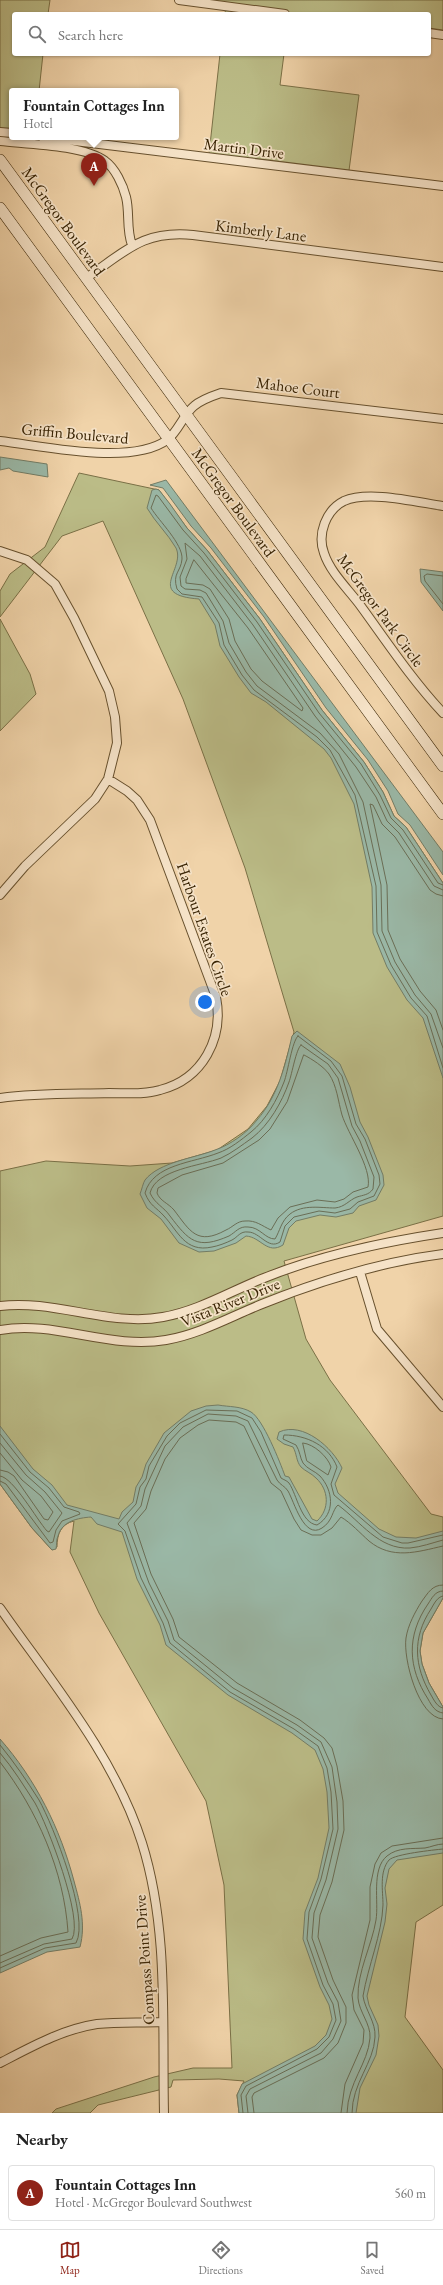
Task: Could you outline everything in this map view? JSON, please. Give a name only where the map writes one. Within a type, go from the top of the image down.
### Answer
[{"type":"main road","name":"McGregor Boulevard","points":[[0,160],[443,766]]},
{"type":"main road","name":"McGregor Boulevard","points":[[0,208],[443,814]]},
{"type":"street","points":[[179,0],[270,12]]},
{"type":"street","points":[[431,33],[443,35]]},
{"type":"street","name":"Martin Drive","points":[[67,140],[443,186]]},
{"type":"street","points":[[0,142],[84,151],[106,161],[123,187],[126,198],[127,224],[132,245]]},
{"type":"street","name":"Kimberly Lane","points":[[86,278],[132,245],[156,236],[181,234],[443,267]]},
{"type":"street","name":"Mahoe Court","points":[[169,439],[194,406],[221,393],[443,419]]},
{"type":"street","name":"Griffin Boulevard","points":[[0,441],[113,454],[133,453],[153,448],[169,439]]},
{"type":"street","name":"McGregor Park Circle","points":[[443,506],[371,496],[358,497],[344,501],[331,511],[323,527],[321,540],[323,552],[335,573],[418,686],[443,713]]},
{"type":"street","points":[[0,551],[27,560],[55,584],[74,618],[109,691],[115,717],[118,743],[108,779],[95,799],[21,870],[0,895]]},
{"type":"street","name":"Harbour Estates Circle","points":[[0,1098],[43,1094],[159,1091],[181,1082],[193,1074],[202,1064],[215,1039],[219,1018],[216,996],[156,832],[137,800],[127,791],[108,779]]},
{"type":"street","name":"Vista River Drive","points":[[0,1306],[43,1306],[116,1317],[162,1318],[187,1311],[290,1268],[347,1252],[443,1233]]},
{"type":"street","name":"Vista River Drive","points":[[0,1330],[25,1328],[134,1342],[164,1341],[198,1333],[301,1289],[398,1262],[443,1254]]},
{"type":"street","points":[[360,1272],[377,1330],[443,1407]]},
{"type":"street","name":"Compass Point Drive","points":[[0,1608],[89,1735],[126,1802],[142,1841],[153,1888],[160,1949],[164,2113]]},
{"type":"street","points":[[0,2063],[51,2038],[86,2026],[111,2023],[162,2022]]},
{"type":"green space","points":[[0,0],[50,0],[48,12],[12,12],[12,56],[43,56],[39,88],[9,88],[9,131],[0,131]]},
{"type":"green space","points":[[203,0],[443,0],[443,30],[431,28],[431,12],[225,12],[226,4]]},
{"type":"green space","points":[[220,56],[284,56],[280,85],[359,95],[348,178],[209,154]]},
{"type":"green space","points":[[79,473],[159,490],[187,528],[207,550],[260,619],[322,710],[364,762],[383,792],[394,816],[406,827],[443,883],[443,1216],[284,1261],[306,1339],[330,1380],[431,1514],[443,1517],[443,1598],[423,1633],[420,1651],[422,1664],[429,1683],[443,1707],[443,1905],[416,1922],[405,2017],[443,2070],[443,2113],[239,2113],[237,2095],[244,2081],[219,2079],[173,2080],[171,2087],[98,2105],[90,2113],[52,2113],[56,2109],[154,2077],[193,2068],[232,2068],[224,1885],[206,1801],[99,1613],[70,1552],[74,1521],[63,1527],[59,1534],[57,1547],[52,1550],[32,1528],[0,1484],[0,1171],[46,1161],[130,1166],[172,1163],[217,1150],[248,1129],[267,1106],[280,1081],[294,1032],[245,868],[183,699],[103,521],[62,536],[0,617],[0,591],[10,574],[45,547]]},
{"type":"green space","points":[[0,619],[30,674],[36,694],[0,731]]},
{"type":"water","points":[[0,457],[47,464],[48,477],[13,471],[9,468],[0,470]]},
{"type":"water","points":[[166,480],[443,852],[443,875],[410,825],[398,814],[388,791],[368,760],[326,708],[264,617],[211,548],[191,526],[163,488],[150,485]]},
{"type":"water","points":[[152,490],[159,490],[187,528],[207,550],[260,619],[322,710],[364,762],[383,792],[394,816],[406,827],[443,883],[443,1078],[423,1018],[407,1000],[387,967],[373,933],[372,887],[354,804],[331,758],[324,749],[266,702],[251,693],[239,677],[220,646],[215,625],[199,599],[183,597],[174,592],[171,587],[171,580],[178,556],[176,548],[147,508]]},
{"type":"water","points":[[420,569],[443,572],[443,611],[421,582]]},
{"type":"water","points":[[297,1031],[340,1064],[350,1087],[360,1122],[368,1137],[383,1175],[384,1185],[376,1200],[359,1206],[353,1213],[336,1217],[320,1215],[296,1221],[289,1228],[283,1245],[277,1248],[268,1247],[256,1239],[246,1236],[236,1243],[214,1251],[199,1252],[179,1243],[161,1219],[147,1208],[140,1194],[144,1181],[151,1174],[168,1165],[221,1148],[232,1142],[253,1125],[264,1111],[275,1091],[280,1080],[292,1036]]},
{"type":"water","points":[[218,1405],[243,1409],[256,1416],[271,1441],[285,1476],[289,1477],[312,1519],[317,1521],[324,1511],[326,1500],[323,1488],[316,1478],[301,1467],[293,1447],[284,1444],[277,1439],[279,1432],[298,1430],[307,1433],[316,1438],[332,1452],[342,1468],[335,1484],[338,1493],[379,1529],[396,1537],[416,1538],[443,1531],[443,1598],[423,1633],[420,1651],[422,1664],[429,1683],[443,1707],[443,1853],[397,1860],[389,1869],[385,1888],[387,1904],[385,1922],[367,1996],[369,2005],[378,2025],[379,2036],[376,2055],[360,2088],[356,2113],[239,2113],[237,2095],[242,2084],[315,2046],[326,2035],[332,2019],[329,2005],[320,1987],[303,1939],[305,1912],[318,1878],[329,1828],[327,1792],[323,1769],[315,1750],[292,1733],[228,1695],[166,1645],[160,1625],[137,1579],[122,1532],[97,1524],[91,1517],[76,1519],[63,1527],[57,1538],[56,1549],[52,1550],[32,1528],[0,1484],[0,1426],[33,1469],[52,1485],[67,1505],[119,1519],[122,1512],[133,1502],[136,1487],[142,1477],[146,1464],[164,1433],[191,1411],[206,1406]]},
{"type":"water","points":[[0,1739],[25,1771],[36,1788],[62,1842],[82,1914],[82,1938],[80,1947],[47,1952],[0,1973]]},
{"type":"place","name":"Fountain Cottages Inn","points":[[94,186]]}]
